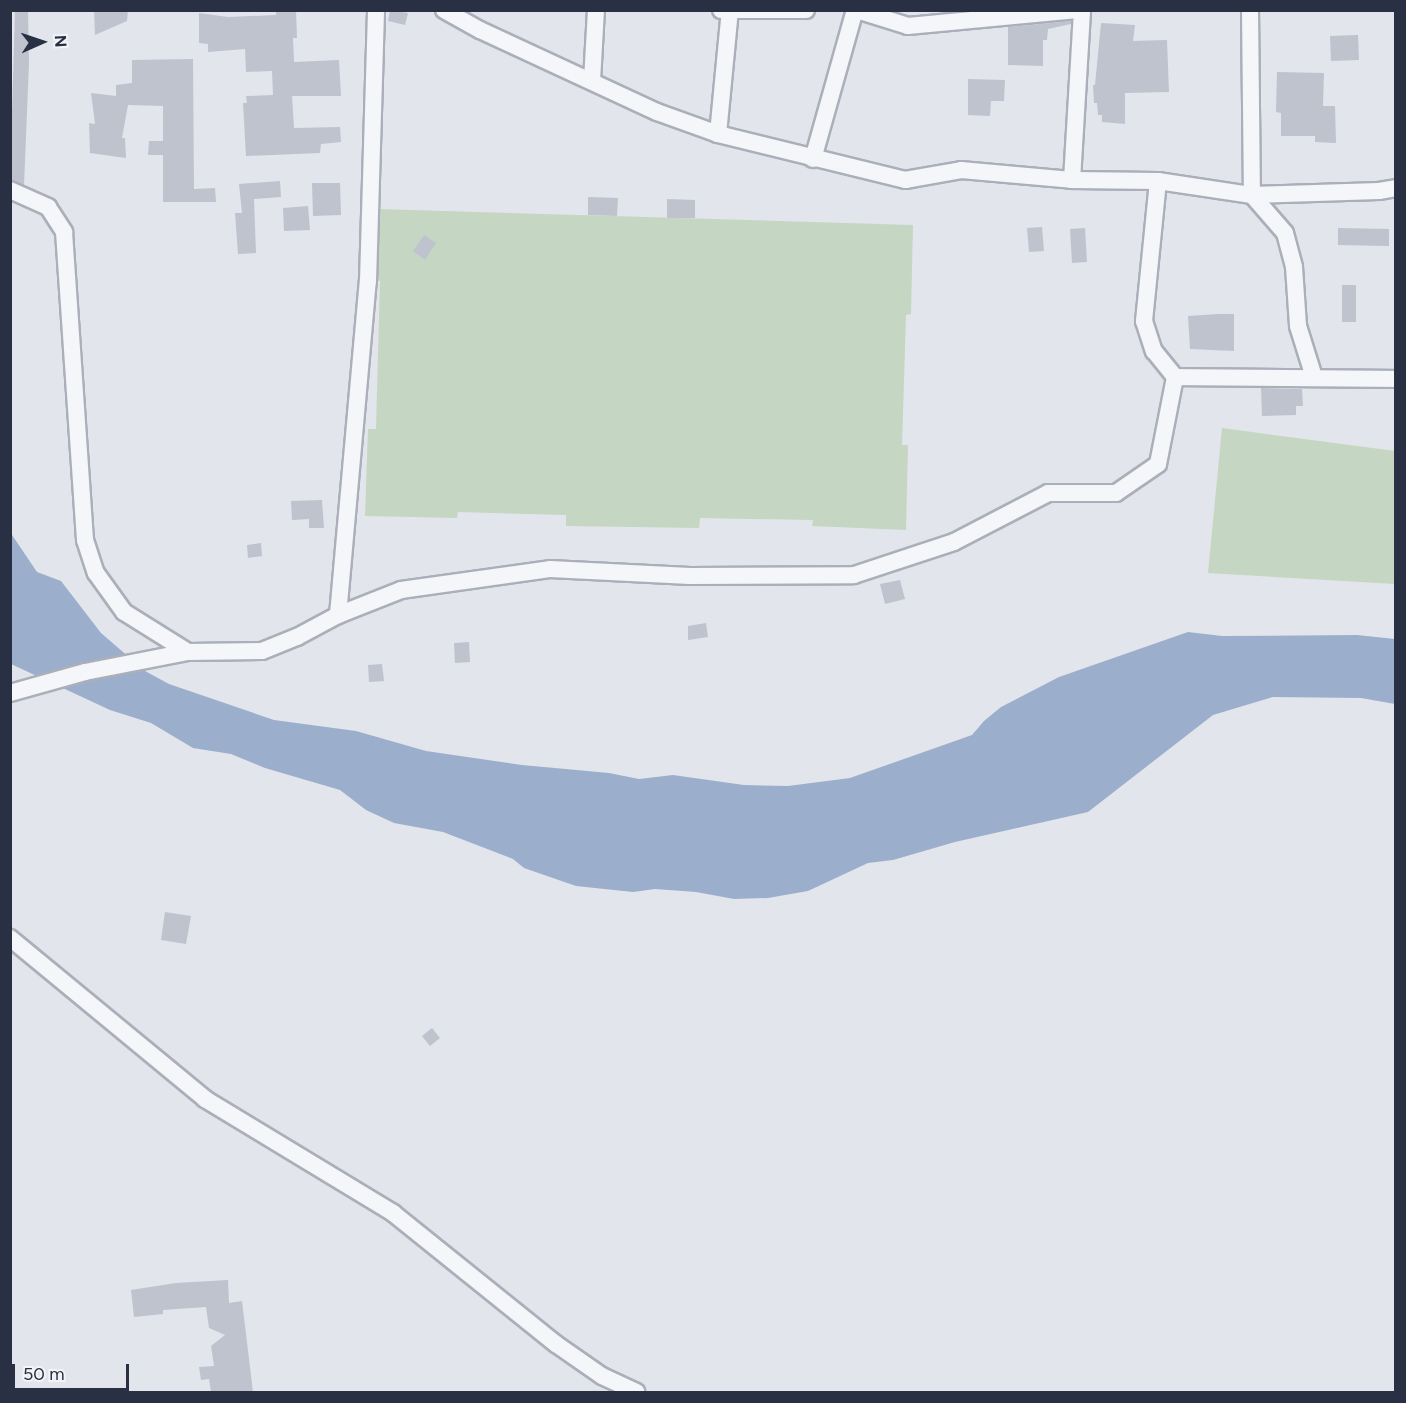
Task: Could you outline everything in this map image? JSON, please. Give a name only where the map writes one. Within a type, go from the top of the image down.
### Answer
[{"type":"street","points":[[338,615],[368,281],[376,10]]},
{"type":"street","points":[[444,10],[480,30],[657,112],[718,134],[905,180],[961,170],[1072,180],[1158,181],[1252,195],[1378,191],[1395,188]]},
{"type":"street","points":[[592,81],[596,10]]},
{"type":"street","points":[[718,134],[727,11],[806,10]]},
{"type":"street","points":[[813,159],[856,10],[908,27],[1077,10]]},
{"type":"street","points":[[908,27],[919,10]]},
{"type":"street","points":[[1072,180],[1082,10]]},
{"type":"street","points":[[1250,10],[1252,195],[1285,232],[1294,267],[1298,327],[1314,378]]},
{"type":"street","points":[[10,693],[85,672],[188,652],[262,651],[297,637],[338,615],[401,590],[550,569],[690,576],[854,575],[954,542],[1048,493],[1116,493],[1158,464],[1175,377],[1154,351],[1144,321],[1158,181]]},
{"type":"street","points":[[10,190],[48,207],[64,232],[85,540],[96,573],[124,612],[188,652]]},
{"type":"street","points":[[1175,377],[1395,379]]},
{"type":"street","points":[[10,938],[205,1099],[393,1213],[556,1344],[602,1376],[636,1392]]},
{"type":"green space","points":[[377,209],[913,225],[911,314],[906,315],[902,445],[908,445],[906,530],[812,526],[813,520],[700,518],[699,528],[566,526],[566,515],[458,512],[457,518],[365,516],[368,429],[376,429],[380,281],[374,280]]},
{"type":"green space","points":[[1222,428],[1395,451],[1395,584],[1208,573]]},
{"type":"water","points":[[10,532],[37,572],[61,581],[101,633],[145,671],[169,684],[274,720],[356,731],[426,751],[522,765],[609,773],[639,779],[673,775],[744,785],[788,786],[850,778],[972,735],[1001,707],[1059,677],[1188,632],[1222,636],[1357,635],[1395,639],[1395,704],[1361,698],[1273,697],[1213,715],[1088,812],[955,842],[893,860],[868,863],[808,891],[768,898],[734,899],[696,892],[655,889],[633,892],[576,886],[524,868],[513,859],[443,832],[394,823],[366,810],[340,790],[265,768],[231,754],[193,748],[151,723],[110,710],[11,664]]},
{"type":"building","points":[[15,10],[28,10],[29,63],[24,185],[10,180]]},
{"type":"building","points":[[94,10],[128,10],[127,21],[95,35]]},
{"type":"building","points":[[276,10],[296,10],[297,38],[293,38],[294,62],[339,60],[341,96],[292,96],[294,128],[340,127],[341,142],[321,144],[320,153],[246,156],[243,103],[247,103],[246,96],[273,95],[272,71],[246,72],[245,49],[208,52],[208,44],[199,43],[199,13],[228,17],[276,15]]},
{"type":"building","points":[[390,10],[408,13],[405,25],[388,21]]},
{"type":"building","points":[[1071,21],[1071,24],[1048,29],[1047,40],[1043,40],[1043,66],[1008,65],[1008,27]]},
{"type":"building","points":[[1101,23],[1135,25],[1133,41],[1167,40],[1169,92],[1125,93],[1125,124],[1102,122],[1102,115],[1098,115],[1097,103],[1094,103],[1093,85],[1095,85]]},
{"type":"building","points":[[1358,35],[1359,60],[1331,61],[1330,36]]},
{"type":"building","points":[[193,59],[194,189],[215,188],[216,202],[163,202],[163,155],[148,155],[149,141],[163,141],[163,106],[128,105],[122,138],[125,138],[126,158],[90,153],[89,123],[95,124],[91,93],[116,96],[116,85],[132,83],[132,60]]},
{"type":"building","points":[[1277,72],[1324,73],[1323,106],[1335,106],[1336,143],[1315,142],[1315,136],[1281,136],[1281,113],[1276,112]]},
{"type":"building","points":[[968,79],[1005,80],[1004,101],[991,101],[990,116],[968,115]]},
{"type":"building","points":[[280,181],[281,197],[254,199],[256,253],[238,254],[235,213],[242,213],[239,184]]},
{"type":"building","points":[[312,183],[340,183],[341,215],[313,216]]},
{"type":"building","points":[[588,197],[618,198],[617,216],[588,215]]},
{"type":"building","points":[[667,199],[695,200],[695,218],[667,218]]},
{"type":"building","points":[[308,206],[310,230],[284,231],[283,208]]},
{"type":"building","points":[[1042,227],[1044,251],[1029,252],[1027,228]]},
{"type":"building","points":[[1085,228],[1087,262],[1072,263],[1070,229]]},
{"type":"building","points":[[1338,228],[1389,229],[1389,246],[1338,245]]},
{"type":"building","points":[[424,235],[436,243],[425,260],[413,251]]},
{"type":"building","points":[[1342,285],[1356,285],[1356,322],[1342,322]]},
{"type":"building","points":[[1234,314],[1234,351],[1190,349],[1188,316]]},
{"type":"building","points":[[1261,388],[1302,389],[1303,406],[1296,406],[1296,415],[1262,416]]},
{"type":"building","points":[[322,500],[324,528],[309,528],[309,519],[292,520],[291,501]]},
{"type":"building","points":[[261,543],[262,556],[248,558],[247,545]]},
{"type":"building","points":[[900,580],[905,599],[885,604],[880,584]]},
{"type":"building","points":[[706,623],[708,637],[688,640],[688,626]]},
{"type":"building","points":[[469,642],[470,662],[455,663],[454,643]]},
{"type":"building","points":[[382,664],[384,681],[369,682],[368,665]]},
{"type":"building","points":[[165,912],[191,916],[186,944],[161,940]]},
{"type":"building","points":[[432,1028],[440,1038],[430,1046],[422,1036]]},
{"type":"building","points":[[228,1280],[229,1303],[242,1301],[253,1392],[211,1392],[209,1379],[201,1380],[199,1367],[214,1366],[211,1346],[225,1335],[209,1328],[206,1307],[163,1310],[163,1314],[134,1317],[131,1290],[176,1283]]}]
